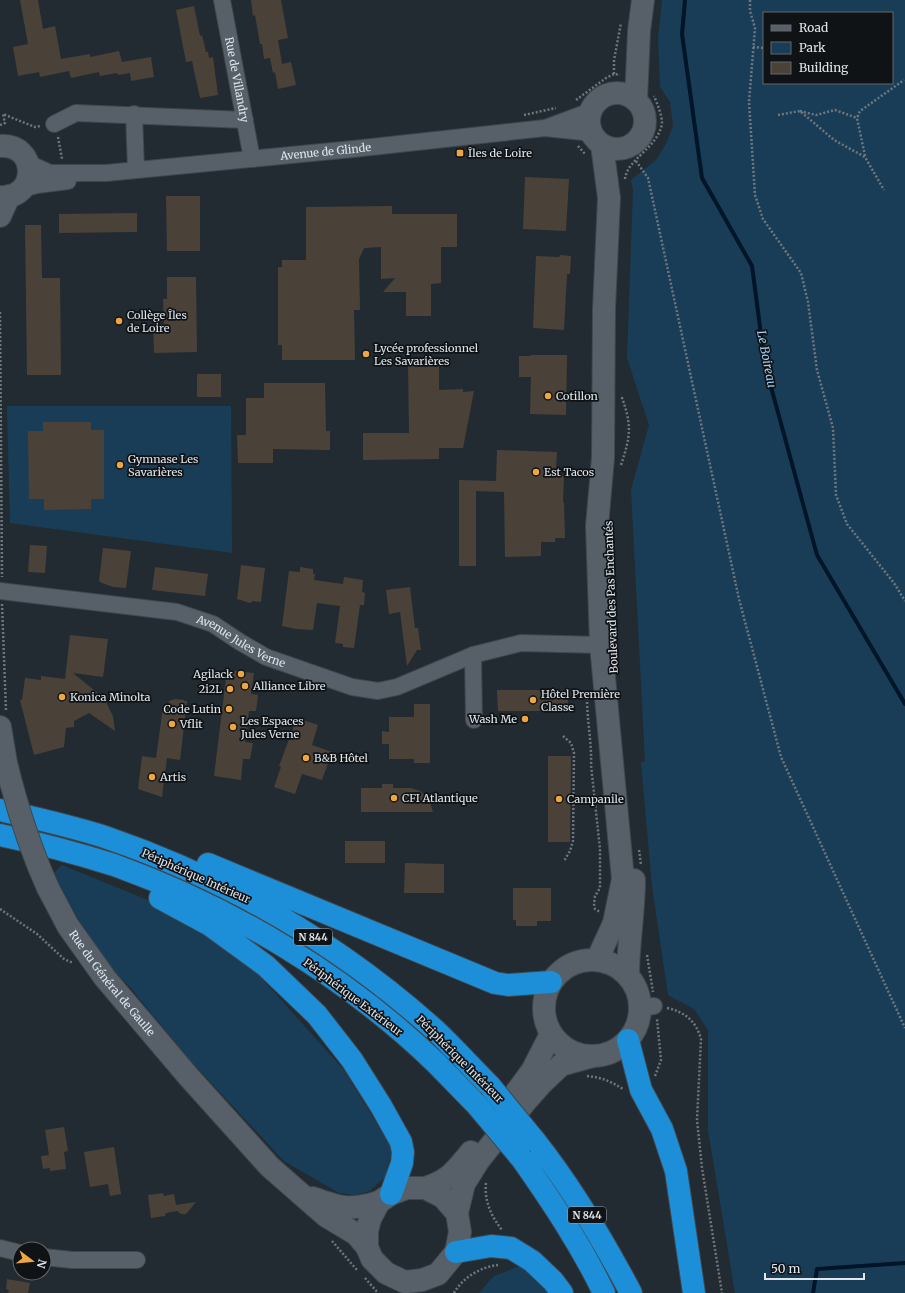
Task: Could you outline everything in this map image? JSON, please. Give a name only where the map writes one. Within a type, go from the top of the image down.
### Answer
[{"type":"highway","name":"Périphérique Intérieur","points":[[0,810],[104,837],[182,867],[239,894],[316,939],[382,986],[436,1031],[490,1086],[536,1141],[558,1170],[586,1213],[631,1293]]},
{"type":"highway","name":"Périphérique Extérieur","points":[[0,834],[59,848],[103,862],[176,890],[261,932],[325,973],[366,1003],[435,1063],[476,1104],[522,1159],[557,1210],[583,1252],[604,1293]]},
{"type":"highway","points":[[104,837],[128,834],[212,865],[495,983],[508,985],[551,982]]},
{"type":"highway","points":[[103,862],[120,880],[152,894],[210,925],[266,966],[317,1015],[352,1060],[382,1106],[401,1142],[403,1152],[402,1163],[385,1198]]},
{"type":"highway","points":[[628,1040],[641,1090],[662,1129],[676,1171],[694,1293]]},
{"type":"highway","points":[[456,1252],[491,1246],[512,1248],[532,1261],[553,1281],[562,1293]]},
{"type":"main road","points":[[591,111],[594,104],[606,95],[615,83],[624,76],[630,27],[643,0]]},
{"type":"main road","points":[[615,83],[626,94],[644,95],[630,27]]},
{"type":"main road","name":"Boulevard des Pas Enchantés","points":[[628,976],[628,954],[634,903],[634,880],[614,664],[609,526],[611,462],[604,309],[616,192],[633,152],[643,134],[646,122],[643,110],[644,95]]},
{"type":"main road","name":"Boulevard des Pas Enchantés","points":[[591,111],[589,123],[598,141],[616,192]]},
{"type":"main road","points":[[0,216],[11,194],[26,183],[28,176],[28,163],[22,153],[3,141]]},
{"type":"main road","points":[[598,141],[612,149],[633,152]]},
{"type":"main road","name":"Boulevard des Pas Enchantés","points":[[597,960],[614,923],[623,879],[601,645],[597,526],[611,462]]},
{"type":"main road","name":"Rue du Général de Gaulle","points":[[3,719],[6,763],[23,828],[48,888],[68,926],[105,978],[188,1076],[265,1162],[326,1216],[356,1234],[367,1247]]},
{"type":"main road","points":[[551,1034],[532,1071],[452,1175],[437,1184],[425,1188],[406,1188],[385,1198],[370,1219],[367,1231],[367,1247],[372,1259],[386,1274],[407,1288],[422,1280],[437,1283],[456,1252],[460,1232],[457,1213],[464,1184],[479,1160],[526,1101],[561,1065],[590,1056],[604,1055],[617,1049],[628,1040],[635,1030],[647,1007],[639,997],[635,986],[628,976],[619,968],[609,963],[597,960],[584,961],[571,965],[560,972],[551,982],[546,995],[544,1008],[546,1021],[551,1034],[561,1045],[575,1053],[590,1056]]},
{"type":"main road","points":[[425,1188],[443,1197],[457,1213]]},
{"type":"main road","name":"Rue du Général de Gaulle","points":[[301,1194],[331,1205],[347,1208],[361,1208],[385,1198]]},
{"type":"street","name":"Rue de Villandry","points":[[222,0],[252,159]]},
{"type":"street","name":"Avenue de Glinde","points":[[545,128],[591,111]]},
{"type":"street","points":[[54,124],[76,113],[134,114],[245,120]]},
{"type":"street","points":[[134,114],[136,170]]},
{"type":"street","name":"Avenue de Glinde","points":[[28,163],[50,173],[106,173],[344,150],[545,128],[583,132],[598,141]]},
{"type":"street","name":"Avenue de Glinde","points":[[11,194],[106,173]]},
{"type":"street","name":"Avenue Jules Verne","points":[[1,591],[177,612],[213,624],[266,657],[352,687],[378,691],[397,688],[473,655],[520,643],[601,645]]},
{"type":"street","points":[[473,655],[474,720]]},
{"type":"street","points":[[0,1248],[12,1251]]},
{"type":"street","points":[[52,1258],[77,1260],[137,1260]]},
{"type":"path","points":[[750,0],[750,11],[755,28],[749,102],[755,195],[764,218],[801,273],[808,302],[817,370],[833,428],[836,494],[847,524],[894,583],[905,601]]},
{"type":"path","points":[[615,83],[614,60],[630,27]]},
{"type":"path","points":[[753,47],[763,48]]},
{"type":"path","points":[[884,190],[865,157],[857,118],[860,111],[904,80]]},
{"type":"path","points":[[616,192],[633,152],[658,135],[662,122],[644,95]]},
{"type":"path","points":[[778,114],[800,111],[816,114],[834,110],[857,118]]},
{"type":"path","points":[[800,111],[834,140],[865,157]]},
{"type":"path","points":[[0,125],[5,123],[3,114],[35,127],[54,124],[60,143],[64,173]]},
{"type":"path","points":[[633,152],[648,178],[739,599],[781,757],[905,1028]]},
{"type":"path","points":[[0,312],[3,719]]},
{"type":"path","points":[[611,462],[630,434],[628,415],[620,391]]},
{"type":"path","points":[[563,736],[571,744],[574,753],[573,842],[564,861]]},
{"type":"path","points":[[639,846],[641,869]]},
{"type":"path","points":[[0,909],[37,934],[64,959],[77,964]]},
{"type":"path","points":[[641,1090],[647,1087],[652,1080],[659,1068],[661,1060],[661,1046],[647,1007],[646,950]]},
{"type":"path","points":[[647,1007],[674,1010],[682,1013],[692,1020],[699,1031],[701,1050],[697,1120],[702,1168],[722,1293]]},
{"type":"green space","points":[[662,0],[905,0],[905,1293],[735,1293],[708,1130],[708,1030],[694,1009],[668,995],[652,886],[641,762],[645,761],[631,490],[649,425],[627,358],[633,189],[631,180],[656,160],[666,144],[673,126],[670,102],[660,87],[658,39]]},
{"type":"green space","name":"Gymnase Les Savarières","points":[[7,406],[231,406],[232,553],[10,523]]},
{"type":"green space","points":[[62,865],[155,903],[239,953],[343,1069],[392,1148],[386,1176],[370,1191],[355,1195],[339,1193],[284,1161],[188,1058],[130,987],[106,963],[85,932],[54,873]]},
{"type":"green space","points":[[520,1266],[548,1293],[479,1293],[494,1276]]},
{"type":"building","points":[[20,0],[38,0],[43,29],[55,26],[61,59],[90,54],[90,57],[119,51],[122,62],[151,57],[154,77],[131,81],[130,73],[118,75],[117,73],[100,76],[99,72],[71,78],[69,71],[40,77],[39,72],[18,76],[13,47],[28,44]]},
{"type":"building","points":[[251,0],[281,0],[288,38],[278,40],[282,64],[291,62],[296,85],[278,89],[275,72],[273,73],[270,58],[264,59],[255,15],[253,16]]},
{"type":"building","points":[[194,6],[200,36],[202,35],[209,58],[213,57],[218,95],[200,98],[192,61],[186,62],[176,10]]},
{"type":"building","points":[[525,177],[569,179],[566,231],[523,229]]},
{"type":"building","points":[[166,196],[200,196],[200,251],[167,251]]},
{"type":"building","points":[[392,206],[392,214],[457,214],[457,247],[441,247],[441,283],[431,284],[431,316],[406,316],[406,292],[383,292],[395,278],[381,279],[381,247],[364,248],[359,259],[360,310],[354,310],[355,360],[282,360],[282,345],[278,345],[278,267],[282,267],[282,260],[306,260],[306,207]]},
{"type":"building","points":[[137,213],[137,232],[59,233],[59,214]]},
{"type":"building","points":[[25,225],[41,225],[42,278],[60,278],[61,375],[27,375]]},
{"type":"building","points":[[560,255],[571,256],[570,274],[567,274],[564,330],[533,328],[536,256],[559,257]]},
{"type":"building","points":[[167,277],[196,277],[197,352],[154,353],[153,324],[164,324],[163,299],[167,299]]},
{"type":"building","name":"Cotillon","points":[[567,355],[566,415],[530,414],[531,377],[519,377],[519,356]]},
{"type":"building","points":[[408,364],[439,365],[439,390],[463,389],[463,392],[474,391],[463,448],[439,448],[439,459],[363,460],[363,433],[409,433]]},
{"type":"building","points":[[197,374],[221,374],[221,397],[197,397]]},
{"type":"building","points":[[264,383],[325,383],[326,431],[330,431],[330,450],[273,449],[273,463],[238,463],[237,435],[246,435],[246,398],[264,398]]},
{"type":"building","points":[[43,422],[91,422],[91,430],[104,430],[104,499],[91,499],[91,509],[44,510],[44,499],[29,499],[28,431],[43,431]]},
{"type":"building","points":[[497,450],[557,452],[556,467],[564,476],[563,502],[565,538],[555,538],[555,542],[541,542],[541,556],[505,557],[504,492],[476,491],[476,566],[459,566],[459,480],[496,481]]},
{"type":"building","points":[[30,545],[47,546],[45,573],[28,572]]},
{"type":"building","points":[[103,548],[131,551],[126,588],[113,587],[99,581]]},
{"type":"building","points":[[241,565],[265,568],[261,602],[253,601],[250,603],[237,599]]},
{"type":"building","points":[[155,567],[208,574],[205,596],[152,590]]},
{"type":"building","points":[[300,567],[313,569],[313,574],[315,574],[314,580],[343,584],[344,577],[363,580],[362,592],[365,593],[364,605],[360,605],[354,648],[343,647],[343,644],[335,643],[340,606],[317,603],[313,630],[282,626],[289,571],[300,572]]},
{"type":"building","points":[[410,587],[415,628],[418,628],[421,650],[417,650],[407,666],[400,612],[389,614],[386,590]]},
{"type":"building","name":"Konica Minolta","points":[[70,635],[108,639],[103,677],[73,673],[100,695],[106,702],[113,716],[115,731],[89,713],[74,721],[74,727],[66,728],[64,747],[34,755],[20,700],[22,700],[25,678],[41,680],[41,676],[65,679]]},
{"type":"building","name":"Les Espaces Jules Verne","points":[[227,670],[254,673],[251,694],[258,695],[256,711],[249,711],[245,742],[253,743],[250,759],[243,759],[241,780],[214,776]]},
{"type":"building","name":"Hôtel Première Classe","points":[[497,690],[568,690],[568,711],[498,711]]},
{"type":"building","points":[[175,699],[187,701],[180,760],[167,758],[162,797],[138,789],[142,756],[156,758],[163,707],[168,707],[169,701]]},
{"type":"building","points":[[414,704],[430,704],[430,763],[414,763],[414,759],[389,759],[389,744],[382,744],[382,731],[389,732],[389,717],[414,717]]},
{"type":"building","name":"B&B Hôtel","points":[[297,718],[318,725],[312,745],[332,752],[322,780],[302,774],[295,794],[274,787],[281,767],[279,766]]},
{"type":"building","name":"Campanile","points":[[548,756],[571,756],[570,842],[548,842]]},
{"type":"building","name":"CFI Atlantique","points":[[382,784],[393,784],[393,788],[411,788],[420,791],[429,799],[433,812],[361,812],[361,788],[382,788]]},
{"type":"building","points":[[345,841],[385,841],[385,863],[345,863]]},
{"type":"building","points":[[405,863],[444,864],[444,893],[404,893]]},
{"type":"building","points":[[513,888],[551,888],[551,921],[537,921],[537,926],[516,926],[516,920],[513,920]]},
{"type":"building","points":[[64,1127],[68,1151],[64,1152],[66,1169],[50,1171],[50,1168],[43,1169],[41,1156],[49,1155],[45,1130]]},
{"type":"building","points":[[114,1147],[121,1194],[110,1196],[108,1184],[90,1187],[84,1152]]},
{"type":"building","points":[[163,1193],[164,1196],[174,1194],[176,1205],[196,1202],[186,1214],[181,1214],[177,1211],[166,1213],[165,1216],[151,1218],[148,1195]]},
{"type":"building","points":[[7,1279],[30,1283],[28,1293],[8,1293],[9,1290],[6,1289]]},
{"type":"waterway","name":"Le Boireau","points":[[685,0],[682,34],[702,178],[752,266],[765,365],[817,555],[905,704]]},
{"type":"waterway","points":[[813,1293],[817,1269],[905,1263]]},
{"type":"place","name":"Îles de Loire","points":[[460,153]]},
{"type":"place","name":"Collège Îles de Loire","points":[[119,321]]},
{"type":"place","name":"Lycée professionnel Les Savarières","points":[[366,354]]},
{"type":"place","name":"Cotillon","points":[[548,396]]},
{"type":"place","name":"Gymnase Les Savarières","points":[[120,465]]},
{"type":"place","name":"Est Tacos","points":[[536,472]]},
{"type":"place","name":"Agilack","points":[[241,674]]},
{"type":"place","name":"Alliance Libre","points":[[245,686]]},
{"type":"place","name":"2i2L","points":[[230,689]]},
{"type":"place","name":"Konica Minolta","points":[[62,697]]},
{"type":"place","name":"Hôtel Première Classe","points":[[533,700]]},
{"type":"place","name":"Code Lutin","points":[[229,709]]},
{"type":"place","name":"Wash Me","points":[[525,719]]},
{"type":"place","name":"Vflit","points":[[172,724]]},
{"type":"place","name":"Les Espaces Jules Verne","points":[[233,727]]},
{"type":"place","name":"B&B Hôtel","points":[[306,758]]},
{"type":"place","name":"Artis","points":[[152,777]]},
{"type":"place","name":"CFI Atlantique","points":[[394,798]]},
{"type":"place","name":"Campanile","points":[[559,799]]}]
